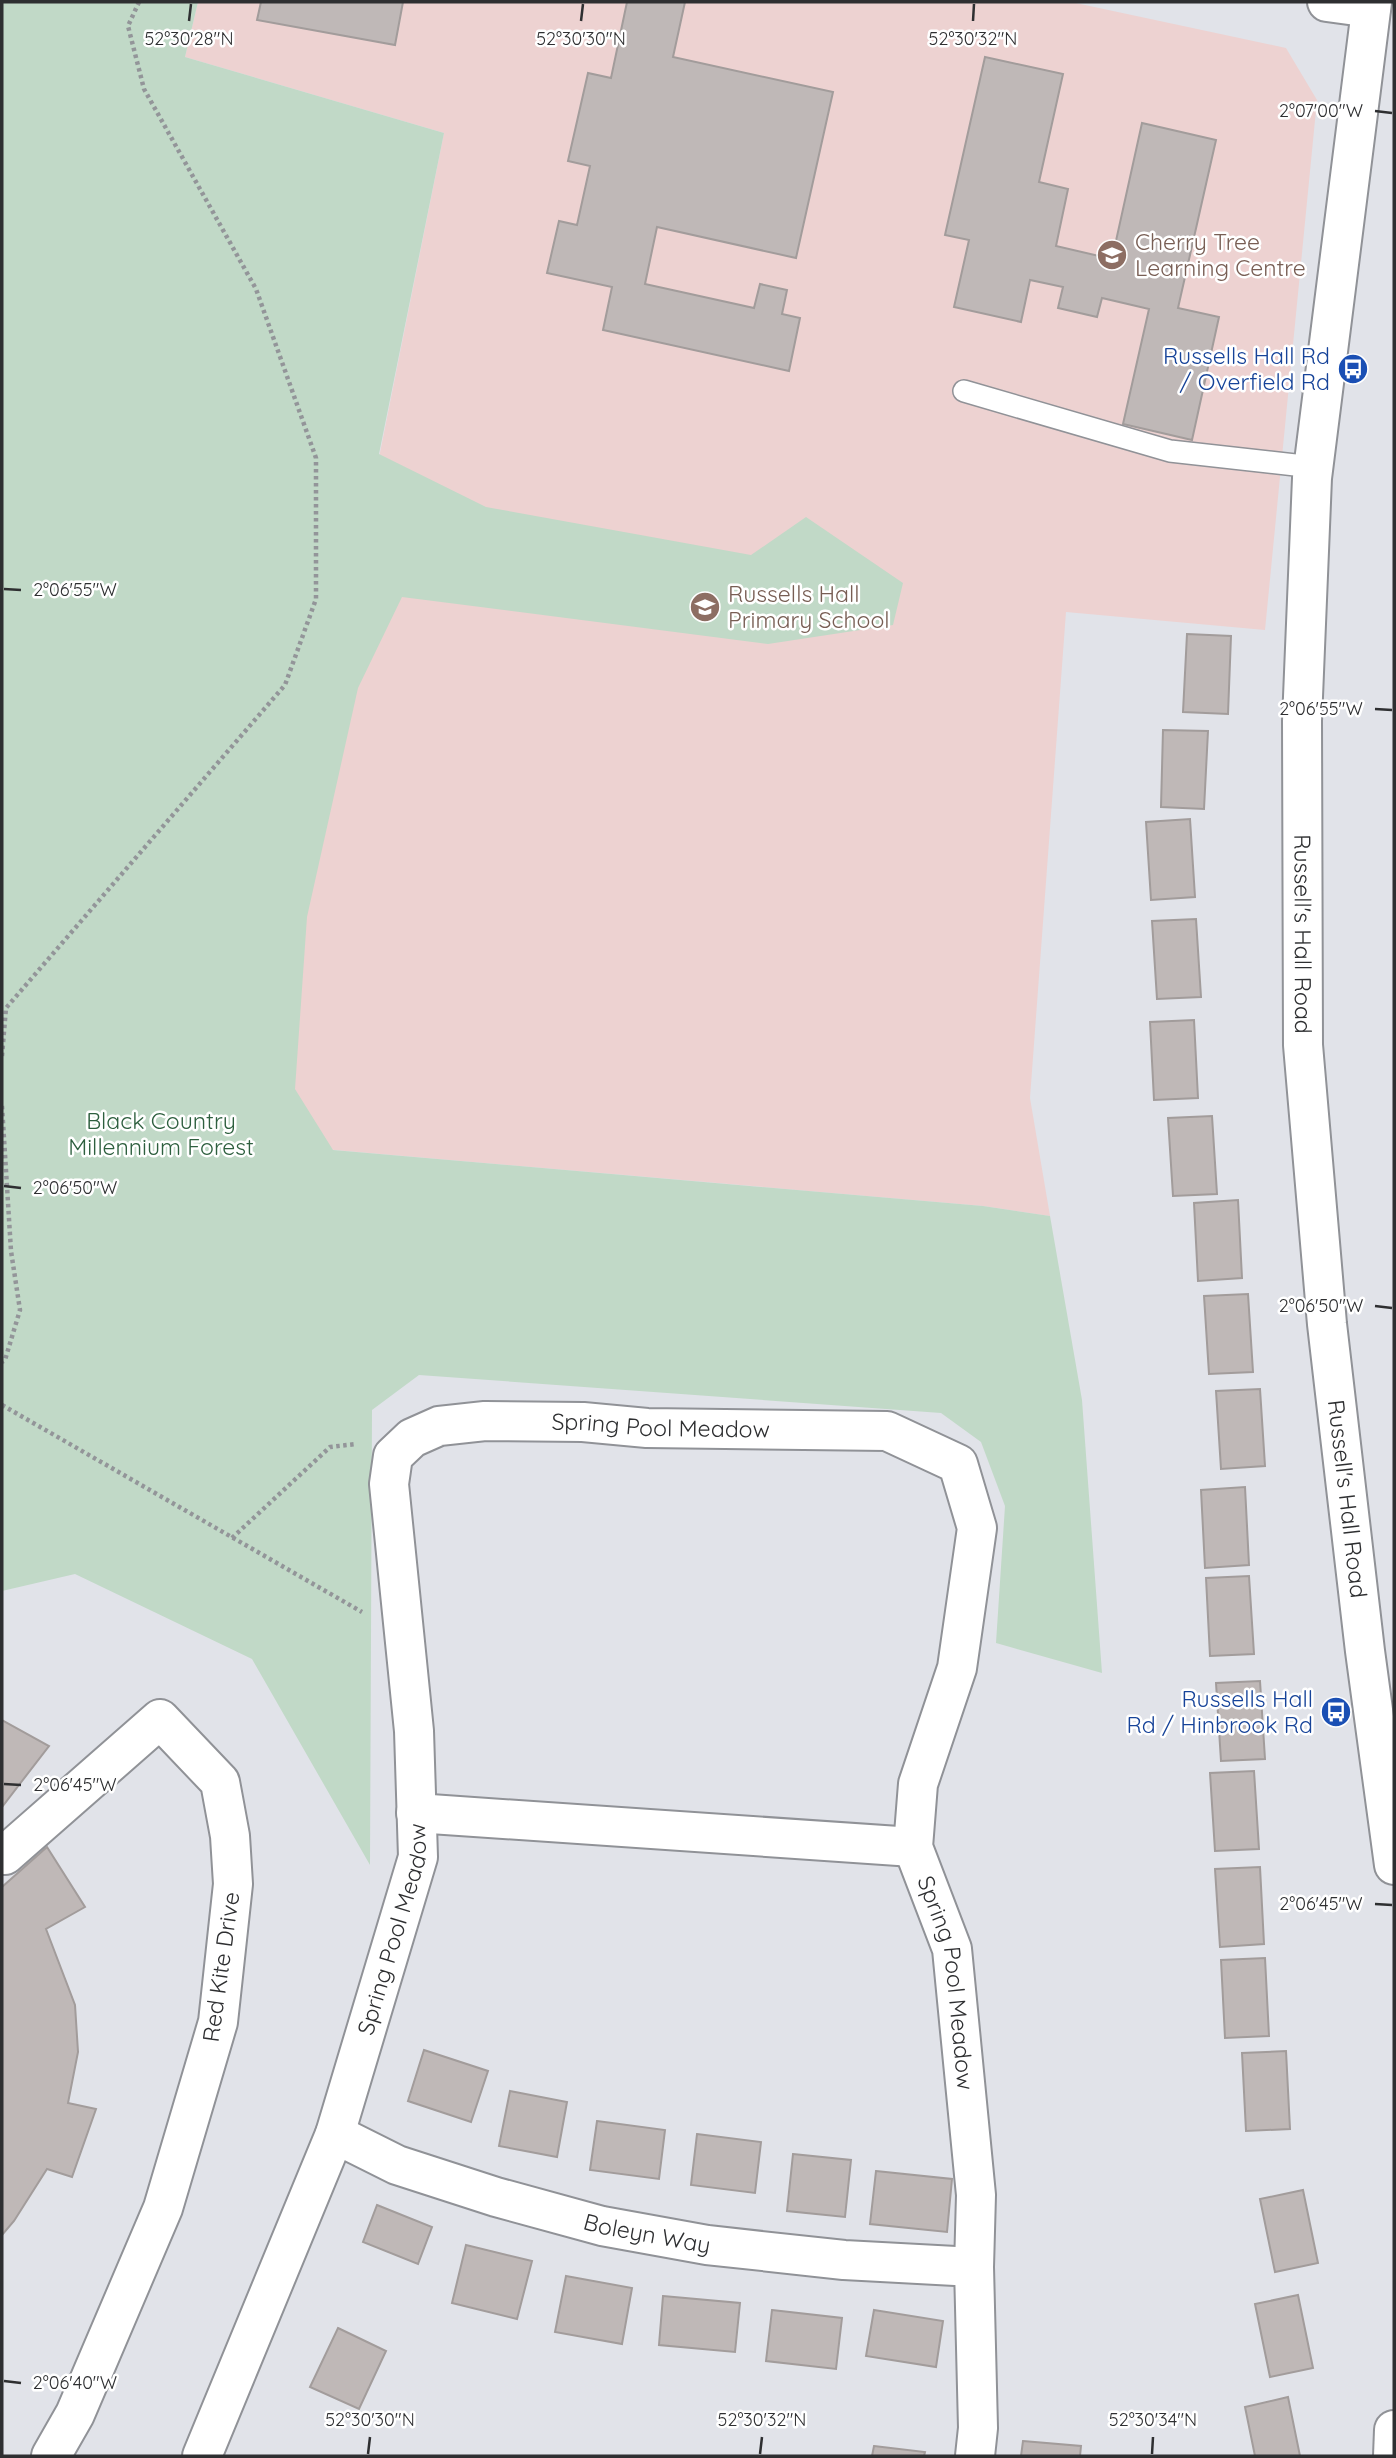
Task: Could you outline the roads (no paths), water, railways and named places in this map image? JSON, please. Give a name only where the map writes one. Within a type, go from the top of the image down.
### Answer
[{"type":"street","points":[[1327,2],[1371,5]]},
{"type":"street","name":"Russell's Hall Road","points":[[1371,5],[1313,467],[1303,721],[1303,1045],[1327,1324],[1365,1651],[1394,1864]]},
{"type":"street","name":"Spring Pool Meadow","points":[[202,2456],[335,2134],[418,1857],[414,1731],[389,1484],[393,1457],[412,1438],[439,1426],[485,1421],[583,1422],[647,1428],[887,1431],[958,1464],[976,1528],[957,1668],[918,1784],[913,1847],[952,1948],[976,2195],[974,2267],[978,2428],[975,2456]]},
{"type":"street","name":"Red Kite Drive","points":[[5,1855],[160,1719],[219,1783],[230,1836],[233,1884],[218,2022],[163,2208],[75,2414],[51,2456]]},
{"type":"street","points":[[416,1813],[913,1847]]},
{"type":"street","name":"Boleyn Way","points":[[335,2134],[397,2165],[496,2197],[602,2226],[707,2245],[817,2257],[974,2267]]},
{"type":"street","points":[[1393,2456],[1394,2430]]},
{"type":"lane","points":[[964,391],[1170,452],[1313,467]]},
{"type":"place","name":"Cherry Tree Learning Centre","points":[[1112,255]]},
{"type":"place","name":"Russells Hall Rd / Overfield Rd","points":[[1353,369]]},
{"type":"place","name":"Russells Hall Primary School","points":[[705,607]]},
{"type":"place","name":"Russells Hall Rd / Hinbrook Rd","points":[[1336,1712]]},
{"type":"park label","name":"Black Country Millennium Forest","points":[[161,1134]]}]
